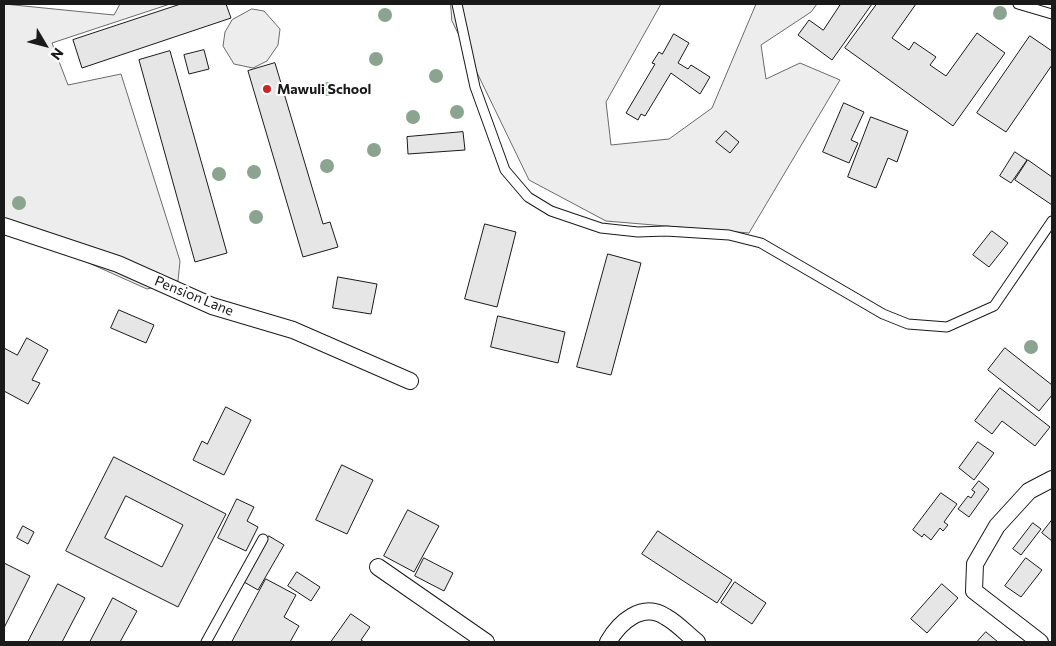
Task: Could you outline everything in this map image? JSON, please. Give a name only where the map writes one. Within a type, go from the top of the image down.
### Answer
[{"type":"street","name":"Pension Lane","points":[[4,226],[118,264],[212,306],[293,330],[410,381]]},
{"type":"street","points":[[1040,642],[974,591],[975,564],[1004,519],[1030,491],[1052,479]]},
{"type":"street","points":[[378,567],[486,642]]},
{"type":"street","points":[[608,642],[615,630],[625,619],[636,614],[650,612],[665,615],[697,642]]},
{"type":"lane","points":[[457,4],[475,87],[505,170],[528,197],[551,210],[601,228],[638,232],[666,231],[729,235],[761,243],[883,314],[908,324],[947,327],[994,306],[1052,221]]},
{"type":"lane","points":[[1018,4],[1052,14]]},
{"type":"lane","points":[[206,642],[263,539]]},
{"type":"shaded area","points":[[4,4],[114,15],[120,4],[170,4],[52,43],[68,85],[121,74],[180,261],[178,281],[147,289],[4,225]]},
{"type":"shaded area","points":[[451,4],[661,4],[606,102],[611,145],[669,139],[712,108],[756,4],[817,4],[811,12],[761,45],[766,79],[800,63],[840,80],[749,233],[606,221],[529,180],[452,21]]},
{"type":"shaded area","points":[[252,9],[264,11],[280,29],[278,45],[267,61],[253,68],[234,64],[223,46],[225,32],[232,20]]},
{"type":"building","points":[[181,4],[226,4],[231,18],[82,68],[73,40]]},
{"type":"building","points":[[841,4],[872,4],[832,60],[798,35],[809,20],[823,30]]},
{"type":"building","points":[[877,4],[916,4],[892,38],[909,50],[914,42],[936,57],[930,65],[946,76],[977,33],[1005,53],[953,126],[845,48]]},
{"type":"building","points":[[674,34],[689,43],[678,63],[688,69],[691,65],[710,77],[700,94],[671,73],[645,116],[641,114],[638,120],[626,113],[655,64],[652,63],[659,52],[662,54]]},
{"type":"building","points":[[1030,36],[1052,51],[1052,65],[1006,132],[977,113]]},
{"type":"building","points":[[204,50],[209,69],[189,74],[184,55]]},
{"type":"building","points":[[170,51],[227,253],[195,262],[139,60]]},
{"type":"building","points":[[275,63],[323,224],[330,222],[338,247],[303,257],[248,71]]},
{"type":"building","points":[[844,103],[864,112],[851,140],[858,143],[849,163],[823,152]]},
{"type":"building","points":[[871,117],[908,131],[897,162],[888,158],[876,188],[848,177]]},
{"type":"building","points":[[726,131],[739,142],[730,153],[716,142]]},
{"type":"building","points":[[463,132],[465,150],[408,154],[407,137]]},
{"type":"building","points":[[1015,152],[1027,160],[1011,183],[1000,176]]},
{"type":"building","points":[[1028,160],[1052,177],[1052,205],[1015,180]]},
{"type":"building","points":[[485,224],[516,232],[497,307],[465,299]]},
{"type":"building","points":[[992,231],[1008,243],[989,267],[973,255]]},
{"type":"building","points":[[608,254],[641,263],[611,375],[577,367]]},
{"type":"building","points":[[338,277],[377,284],[371,314],[333,308]]},
{"type":"building","points":[[119,310],[154,325],[146,343],[111,328]]},
{"type":"building","points":[[498,316],[565,332],[558,363],[491,347]]},
{"type":"building","points":[[27,338],[48,350],[32,380],[40,383],[28,404],[4,391],[4,348],[17,355]]},
{"type":"building","points":[[1005,348],[1052,385],[1052,395],[1039,411],[988,370]]},
{"type":"building","points":[[1000,388],[1050,427],[1035,446],[1002,421],[992,434],[975,421]]},
{"type":"building","points":[[226,407],[251,420],[224,475],[193,460],[202,441],[207,444]]},
{"type":"building","points":[[978,442],[994,453],[974,480],[959,468]]},
{"type":"building","points":[[114,457],[226,514],[178,607],[66,551]],"holes":[[[126,496],[183,525],[162,567],[105,538]]]},
{"type":"building","points":[[342,465],[373,480],[347,534],[316,520]]},
{"type":"building","points":[[979,481],[989,489],[969,517],[958,509],[968,496],[971,498],[975,492],[972,490]]},
{"type":"building","points":[[941,493],[957,504],[944,522],[948,525],[943,531],[940,528],[931,540],[924,534],[922,537],[913,530]]},
{"type":"building","points":[[237,499],[254,507],[247,521],[258,527],[246,551],[218,538]]},
{"type":"building","points":[[408,510],[439,526],[414,572],[384,556]]},
{"type":"building","points":[[1052,520],[1052,541],[1042,533]]},
{"type":"building","points":[[1033,523],[1041,529],[1021,555],[1013,549]]},
{"type":"building","points":[[23,526],[34,532],[28,544],[17,538]]},
{"type":"building","points":[[658,531],[732,580],[717,603],[642,554]]},
{"type":"building","points":[[269,536],[284,545],[258,590],[244,582]]},
{"type":"building","points":[[424,558],[453,573],[444,591],[415,576]]},
{"type":"building","points":[[1026,558],[1042,570],[1021,597],[1005,586]]},
{"type":"building","points":[[4,563],[30,576],[4,628]]},
{"type":"building","points":[[297,572],[320,587],[311,601],[288,586]]},
{"type":"building","points":[[266,579],[296,595],[284,617],[299,626],[290,642],[232,642]]},
{"type":"building","points":[[735,582],[766,603],[752,624],[721,603]]},
{"type":"building","points":[[58,584],[85,598],[62,642],[28,642]]},
{"type":"building","points":[[942,584],[958,598],[927,633],[911,619]]},
{"type":"building","points":[[113,598],[137,611],[120,642],[90,642]]},
{"type":"building","points":[[351,614],[370,627],[361,640],[364,642],[331,642]]},
{"type":"building","points":[[986,632],[998,642],[977,642]]},
{"type":"place","name":"Mawuli School","points":[[267,89]]}]
